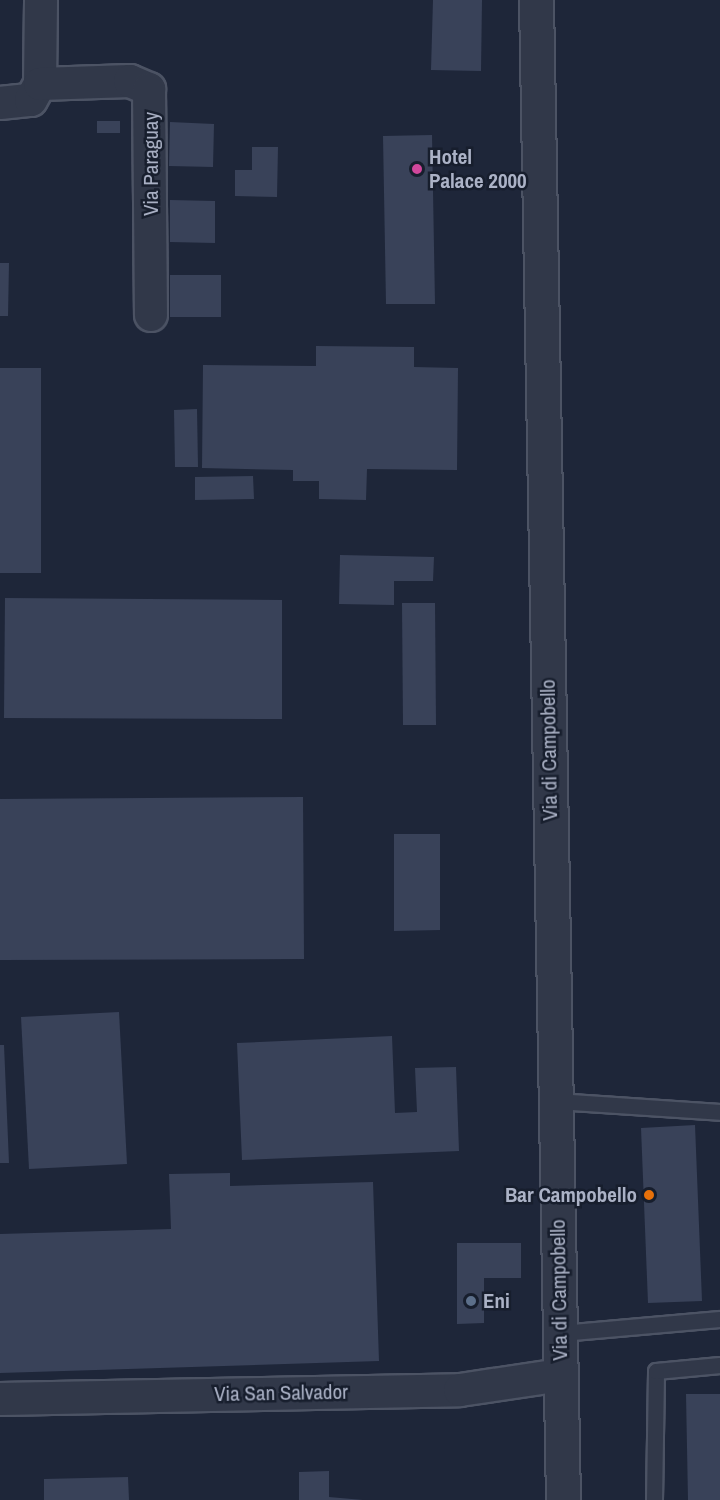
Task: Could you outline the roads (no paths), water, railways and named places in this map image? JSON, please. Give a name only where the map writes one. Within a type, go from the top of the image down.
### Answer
[{"type":"street","points":[[0,103],[31,100],[40,84],[40,0]]},
{"type":"street","name":"Via di Campobello","points":[[536,0],[563,1500]]},
{"type":"street","name":"Via Paraguay","points":[[40,84],[130,81],[149,89],[151,315]]},
{"type":"street","name":"Via San Salvador","points":[[0,1399],[460,1390],[560,1375]]},
{"type":"lane","points":[[556,1101],[720,1113]]},
{"type":"lane","points":[[560,1333],[720,1319]]},
{"type":"lane","points":[[654,1500],[656,1371],[720,1365]]},
{"type":"place","name":"Hotel Palace 2000","points":[[417,169]]},
{"type":"place","name":"Bar Campobello","points":[[649,1195]]},
{"type":"place","name":"Eni","points":[[471,1301]]}]
